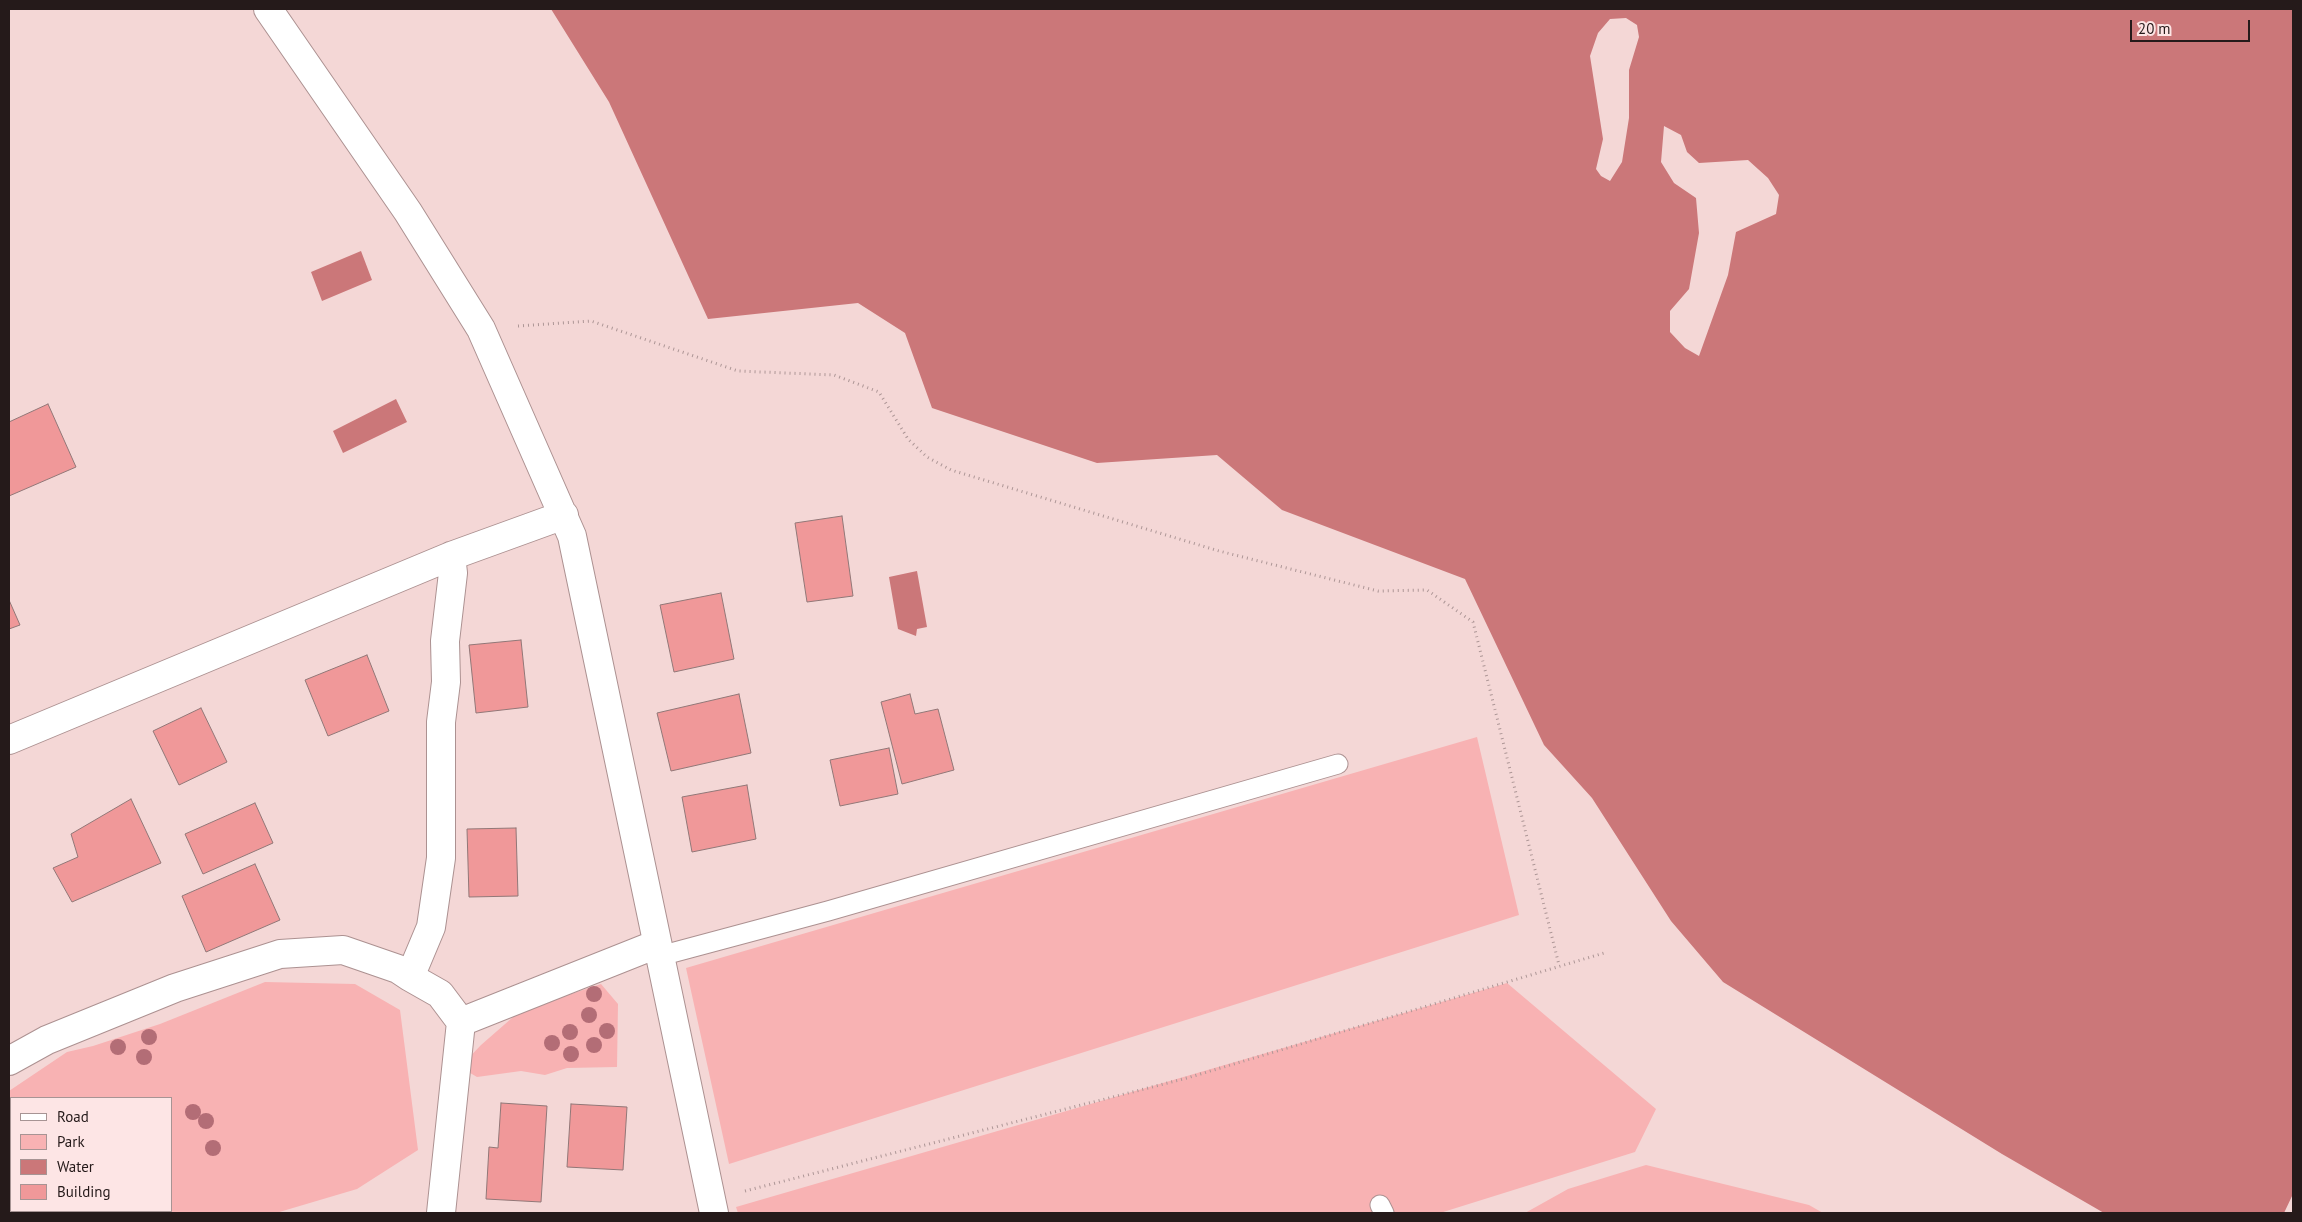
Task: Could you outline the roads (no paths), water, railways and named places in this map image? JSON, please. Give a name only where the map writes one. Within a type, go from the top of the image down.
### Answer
[{"type":"street","points":[[268,9],[408,212],[481,329],[572,536],[712,1206]]},
{"type":"street","points":[[9,740],[451,556],[564,515]]},
{"type":"street","points":[[410,978],[431,927],[441,858],[440,722],[446,682],[445,641],[452,573],[451,556]]},
{"type":"street","points":[[9,1061],[47,1040],[175,988],[280,954],[343,950],[398,969],[410,978],[440,994],[461,1022],[441,1213]]},
{"type":"street","points":[[461,1022],[659,950]]},
{"type":"lane","points":[[659,950],[828,911],[1338,764]]},
{"type":"water","points":[[551,9],[2293,9],[2293,1194],[2284,1213],[2104,1213],[2002,1154],[1723,982],[1671,921],[1592,798],[1544,745],[1465,579],[1282,510],[1217,455],[1097,463],[932,408],[905,333],[858,303],[708,319],[609,102]],"holes":[[[1626,18],[1637,25],[1639,37],[1629,70],[1629,118],[1622,162],[1610,181],[1601,176],[1596,169],[1603,139],[1590,56],[1598,33],[1610,19]],[[1664,126],[1681,135],[1687,152],[1699,163],[1748,160],[1768,178],[1779,195],[1776,214],[1736,232],[1728,275],[1699,356],[1685,348],[1670,332],[1670,311],[1689,289],[1699,233],[1696,198],[1674,183],[1661,162]]]},
{"type":"water","points":[[361,251],[372,280],[322,301],[311,272]]},
{"type":"water","points":[[396,399],[407,422],[343,453],[333,431]]},
{"type":"water","points":[[917,571],[927,627],[917,629],[916,636],[898,629],[889,577]]}]
